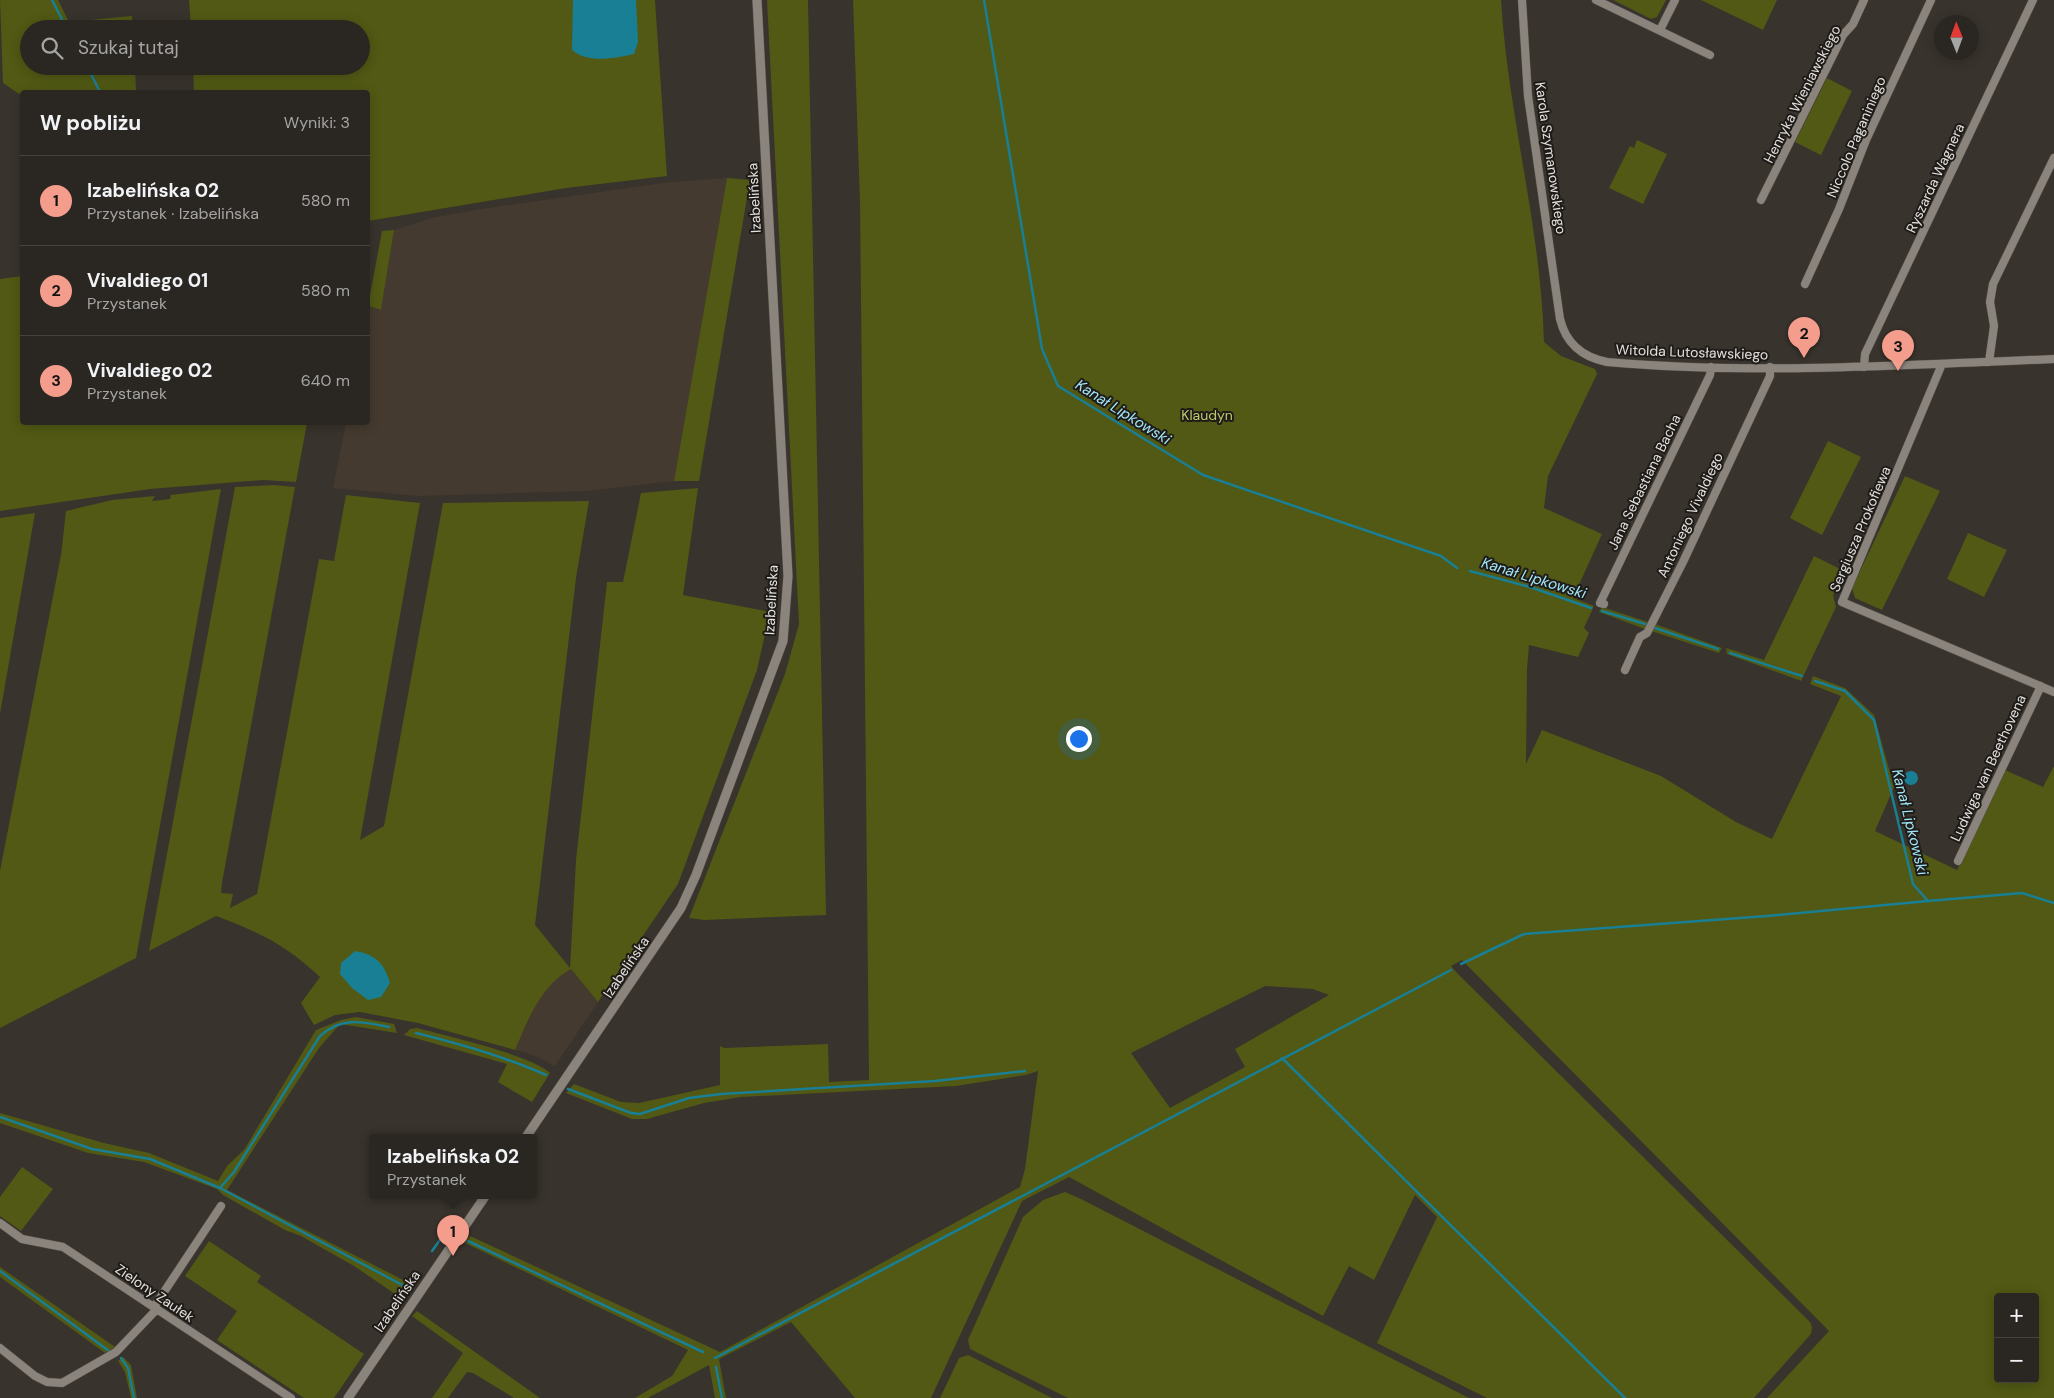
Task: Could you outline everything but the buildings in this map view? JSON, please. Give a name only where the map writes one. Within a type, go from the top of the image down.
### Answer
[{"type":"street","name":"Izabelińska","points":[[528,1134],[681,908],[696,875],[783,641],[788,576],[757,0]]},
{"type":"street","name":"Karola Szymanowskiego","points":[[1522,0],[1530,105],[1560,319]]},
{"type":"street","points":[[1596,0],[1710,55]]},
{"type":"street","points":[[1660,30],[1675,0]]},
{"type":"street","name":"Henryka Wieniawskiego","points":[[1761,200],[1844,34],[1853,24],[1864,0]]},
{"type":"street","name":"Niccolo Paganiniego","points":[[1805,284],[1839,209],[1866,140],[1931,0]]},
{"type":"street","name":"Ryszarda Wagnera","points":[[1864,367],[1865,354],[2033,0]]},
{"type":"street","points":[[1989,362],[1994,326],[1990,302],[1993,284],[2054,158]]},
{"type":"street","name":"Witolda Lutosławskiego","points":[[1560,319],[1563,332],[1572,345],[1586,356],[1597,360],[1622,363],[1770,367],[1864,367],[2054,359]]},
{"type":"street","name":"Sergiusza Prokofiewa","points":[[1942,364],[1842,602],[2054,692]]},
{"type":"street","name":"Jana Sebastiana Bacha","points":[[1604,604],[1600,603],[1710,376],[1711,366]]},
{"type":"street","name":"Antoniego Vivaldiego","points":[[1625,670],[1640,637],[1647,633],[1683,562],[1770,376],[1770,367]]},
{"type":"street","name":"Ludwiga van Beethovena","points":[[1958,861],[2041,686]]},
{"type":"street","name":"Izabelińska","points":[[348,1398],[483,1199]]},
{"type":"street","points":[[0,1348],[35,1376],[47,1382],[62,1383],[116,1352],[156,1308],[221,1206]]},
{"type":"street","name":"Zielony Zaułek","points":[[0,1223],[22,1239],[63,1247],[291,1398]]},
{"type":"shaded area","points":[[727,178],[674,481],[587,491],[418,496],[333,488],[346,425],[370,425],[370,307],[381,310],[394,230],[432,218],[481,209],[670,182]]},
{"type":"shaded area","points":[[570,968],[598,1002],[555,1066],[531,1054],[515,1050],[542,992],[558,975]]},
{"type":"green space","points":[[0,0],[58,0],[68,20],[20,20],[20,75],[135,75],[136,90],[20,90],[20,95],[3,83]]},
{"type":"green space","points":[[189,0],[655,0],[667,176],[566,188],[370,221],[370,90],[194,90],[193,75],[370,75],[370,20],[190,20]]},
{"type":"green space","points":[[767,0],[808,0],[826,915],[704,920],[689,918],[785,674],[799,624]]},
{"type":"green space","name":"Klaudyn","points":[[853,0],[1501,0],[1510,86],[1537,256],[1544,342],[1561,356],[1595,369],[1597,374],[1548,476],[1544,508],[1602,534],[1573,598],[1594,606],[1584,628],[1589,633],[1578,657],[1529,645],[1526,764],[1542,730],[1661,776],[1736,822],[1772,839],[1841,696],[1810,684],[1813,676],[1845,688],[1874,715],[1894,787],[1875,831],[1957,870],[2005,770],[2043,787],[2054,766],[2054,1398],[1767,1398],[1829,1331],[1462,960],[1451,966],[1456,972],[1810,1322],[1812,1327],[1811,1334],[1754,1398],[1487,1398],[1377,1343],[1437,1217],[1415,1195],[1374,1280],[1349,1266],[1323,1316],[1069,1177],[1022,1201],[931,1398],[855,1398],[791,1322],[719,1359],[726,1398],[715,1398],[709,1365],[648,1398],[635,1398],[672,1376],[688,1350],[465,1243],[470,1236],[720,1352],[1020,1187],[1025,1169],[1038,1071],[1026,1075],[956,1086],[741,1097],[704,1103],[647,1119],[632,1119],[566,1093],[574,1084],[621,1102],[639,1103],[720,1085],[720,1046],[724,1048],[828,1044],[829,1082],[869,1080],[860,203]],"holes":[[[1265,986],[1313,989],[1329,995],[1235,1049],[1245,1067],[1170,1108],[1131,1053]]]},
{"type":"green space","points":[[1613,0],[1666,0],[1657,17],[1651,19]]},
{"type":"green space","points":[[1701,0],[1777,0],[1763,30]]},
{"type":"green space","points":[[132,16],[132,20],[90,20]]},
{"type":"green space","points":[[1827,78],[1852,91],[1821,155],[1795,142]]},
{"type":"green space","points":[[1637,140],[1667,154],[1643,204],[1609,188],[1630,146],[1634,148]]},
{"type":"green space","points":[[727,178],[750,180],[699,481],[674,481]]},
{"type":"green space","points":[[394,230],[381,310],[370,307],[370,295],[382,231]]},
{"type":"green space","points":[[20,276],[20,425],[307,425],[296,482],[263,480],[150,489],[0,511],[0,279]]},
{"type":"green space","points":[[1828,441],[1861,457],[1822,535],[1790,518]]},
{"type":"green space","points":[[1905,476],[1940,491],[1882,610],[1855,598],[1852,588]]},
{"type":"green space","points":[[273,485],[295,487],[222,883],[221,893],[233,894],[230,908],[257,894],[319,559],[334,561],[346,495],[420,503],[360,840],[384,826],[443,503],[589,501],[576,578],[535,925],[570,968],[576,860],[607,582],[623,582],[641,493],[698,488],[683,595],[770,612],[757,670],[678,884],[598,1002],[571,969],[551,984],[543,994],[515,1050],[418,1023],[360,1012],[335,1015],[314,1025],[301,1003],[320,977],[295,956],[271,940],[216,916],[149,951],[235,487]]},
{"type":"green space","points":[[221,489],[136,958],[0,1028],[0,871],[61,555],[66,511],[112,500],[155,496],[152,501],[170,499],[171,495]]},
{"type":"green space","points":[[35,513],[0,714],[0,518]]},
{"type":"green space","points":[[1968,533],[2007,550],[1984,597],[1947,579]]},
{"type":"green space","points":[[1814,556],[1844,571],[1833,595],[1836,607],[1801,681],[1727,654],[1726,648],[1764,660]]},
{"type":"green space","points":[[1602,607],[1648,622],[1645,629],[1599,612]]},
{"type":"green space","points":[[1655,624],[1722,648],[1719,653],[1651,631]]},
{"type":"green space","points":[[356,1017],[394,1024],[397,1033],[340,1024],[319,1048],[227,1190],[411,1284],[401,1298],[354,1266],[301,1236],[285,1230],[223,1195],[217,1189],[144,1162],[88,1153],[0,1123],[0,1113],[104,1143],[149,1153],[218,1181],[227,1166],[244,1150],[316,1030],[341,1020]]},
{"type":"green space","points":[[417,1028],[507,1053],[540,1066],[550,1073],[532,1102],[498,1082],[507,1064],[404,1035],[410,1029]]},
{"type":"green space","points":[[22,1167],[53,1189],[21,1231],[0,1216],[0,1197]]},
{"type":"green space","points":[[1065,1192],[1469,1398],[1068,1398],[970,1349],[968,1340],[1023,1217],[1043,1200]]},
{"type":"green space","points":[[209,1241],[261,1276],[257,1282],[364,1354],[334,1398],[304,1398],[217,1340],[237,1311],[185,1276]]},
{"type":"green space","points":[[0,1267],[115,1347],[105,1353],[0,1277]]},
{"type":"green space","points":[[417,1311],[540,1398],[514,1398],[473,1373],[467,1372],[448,1398],[432,1398],[463,1353],[412,1316]]},
{"type":"green space","points":[[968,1355],[1052,1398],[940,1398],[959,1358]]},
{"type":"green space","points":[[123,1357],[131,1365],[137,1398],[131,1398],[125,1372],[118,1361]]},
{"type":"water","points":[[573,0],[636,0],[638,42],[634,54],[602,59],[586,57],[572,50]]},
{"type":"water","points":[[1908,771],[1914,771],[1918,778],[1914,785],[1908,785],[1904,781],[1904,775]]},
{"type":"water","points":[[355,951],[374,957],[385,970],[390,983],[381,997],[368,1000],[352,988],[340,974],[341,963]]},
{"type":"waterway","points":[[52,0],[62,20]]},
{"type":"waterway","name":"Kanał Lipkowski","points":[[984,0],[1042,349],[1058,386],[1203,475],[1441,556],[1457,568]]},
{"type":"waterway","points":[[92,75],[99,90]]},
{"type":"waterway","name":"Kanał Lipkowski","points":[[1470,571],[1530,587],[1591,608]]},
{"type":"waterway","name":"Kanał Lipkowski","points":[[1602,611],[1645,624]]},
{"type":"waterway","name":"Kanał Lipkowski","points":[[1655,628],[1718,649]]},
{"type":"waterway","name":"Kanał Lipkowski","points":[[1730,653],[1802,676]]},
{"type":"waterway","name":"Kanał Lipkowski","points":[[1815,681],[1845,691],[1874,720],[1913,884],[1928,901],[2022,893],[2054,903]]},
{"type":"waterway","points":[[1461,964],[1524,934],[1767,916],[1928,901]]},
{"type":"waterway","points":[[715,1358],[1451,970]]},
{"type":"waterway","points":[[220,1188],[234,1172],[320,1036],[336,1025],[344,1023],[362,1022],[389,1027]]},
{"type":"waterway","points":[[416,1033],[482,1051],[546,1075]]},
{"type":"waterway","points":[[1282,1058],[1625,1398]]},
{"type":"waterway","points":[[568,1089],[631,1113],[640,1114],[689,1098],[721,1094],[935,1081],[1025,1071]]},
{"type":"waterway","points":[[0,1117],[92,1149],[150,1159],[220,1188],[406,1287]]},
{"type":"waterway","points":[[432,1251],[447,1230]]},
{"type":"waterway","points":[[468,1241],[703,1352]]},
{"type":"waterway","points":[[0,1271],[109,1351]]},
{"type":"waterway","points":[[121,1358],[128,1368],[134,1398]]},
{"type":"waterway","points":[[716,1367],[722,1398]]},
{"type":"place","name":"Vivaldiego 01","points":[[1804,358]]},
{"type":"place","name":"Vivaldiego 02","points":[[1898,371]]},
{"type":"place","name":"Izabelińska 02","points":[[453,1256]]}]
